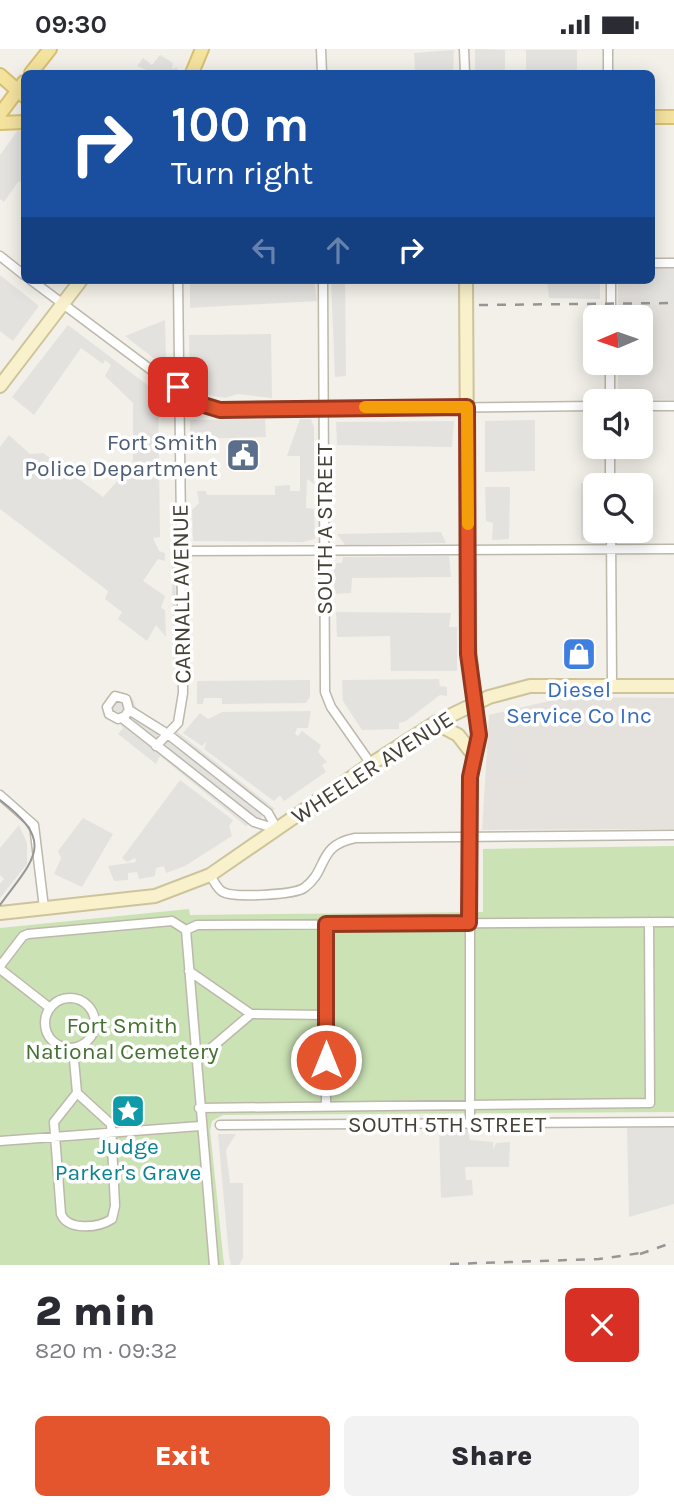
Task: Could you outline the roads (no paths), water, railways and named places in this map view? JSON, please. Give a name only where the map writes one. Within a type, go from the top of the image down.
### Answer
[{"type":"main road","points":[[33,70],[50,49]]},
{"type":"main road","points":[[193,70],[201,49]]},
{"type":"main road","points":[[0,75],[21,88]]},
{"type":"main road","points":[[0,114],[21,91]]},
{"type":"main road","points":[[655,117],[674,117]]},
{"type":"main road","points":[[0,123],[21,122]]},
{"type":"main road","points":[[0,386],[78,284]]},
{"type":"main road","points":[[466,284],[468,654],[474,703]]},
{"type":"main road","name":"WHEELER AVENUE","points":[[277,829],[435,723],[474,703],[530,687],[674,686]]},
{"type":"main road","points":[[435,723],[458,734],[475,757]]},
{"type":"main road","points":[[0,915],[165,894],[210,875],[277,829]]},
{"type":"main road","points":[[0,907],[12,905],[21,911]]},
{"type":"street","points":[[321,49],[322,70]]},
{"type":"street","points":[[464,49],[465,70]]},
{"type":"street","points":[[608,49],[608,70]]},
{"type":"street","points":[[0,256],[21,273]]},
{"type":"street","points":[[655,263],[674,263]]},
{"type":"street","points":[[36,284],[178,387],[194,402],[220,410],[583,406]]},
{"type":"street","name":"CARNALL AVENUE","points":[[169,736],[178,723],[182,710],[178,284]]},
{"type":"street","name":"SOUTH A STREET","points":[[323,284],[325,692],[331,708],[371,764]]},
{"type":"street","points":[[611,284],[611,305]]},
{"type":"street","points":[[653,406],[674,406]]},
{"type":"street","points":[[611,543],[612,686]]},
{"type":"street","points":[[179,551],[674,549]]},
{"type":"street","points":[[118,696],[126,699],[130,710],[169,736],[268,813],[277,829],[254,822],[122,718],[114,718],[107,711],[111,698],[118,696]]},
{"type":"street","points":[[470,1125],[470,777],[479,735],[474,703]]},
{"type":"street","points":[[122,718],[130,710]]},
{"type":"street","points":[[156,746],[169,736]]},
{"type":"street","points":[[0,795],[34,825],[44,908]]},
{"type":"street","points":[[210,875],[219,889],[229,894],[289,894],[306,887],[328,850],[345,840],[674,835]]},
{"type":"street","points":[[50,1008],[0,968],[17,943],[29,934],[172,921],[186,930]]},
{"type":"street","points":[[198,1108],[650,1103],[649,922]]},
{"type":"street","points":[[186,930],[197,925],[672,922]]},
{"type":"street","points":[[326,924],[326,1106]]},
{"type":"street","points":[[186,930],[197,1060],[198,1108],[215,1265]]},
{"type":"street","points":[[189,971],[251,1014],[326,1015]]},
{"type":"street","points":[[68,998],[83,1002],[94,1019],[93,1033],[85,1043],[73,1048],[58,1045],[48,1036],[45,1022],[50,1008],[68,998]]},
{"type":"street","points":[[197,1060],[251,1014]]},
{"type":"street","points":[[73,1048],[77,1093],[111,1124],[115,1214],[106,1223],[72,1226],[66,1224],[61,1214],[54,1122],[77,1093]]},
{"type":"street","name":"SOUTH 5TH STREET","points":[[220,1125],[674,1122]]},
{"type":"street","points":[[0,1142],[200,1126]]},
{"type":"tram line","points":[[0,800],[18,815],[34,839],[30,862],[0,905]]},
{"type":"railway","points":[[479,305],[674,303]]},
{"type":"railway","points":[[640,1254],[674,1242]]},
{"type":"railway","points":[[450,1264],[599,1259],[648,1252]]},
{"type":"place","name":"Fort Smith Police Department","points":[[243,455]]},
{"type":"place","name":"Diesel Service Co Inc","points":[[579,654]]},
{"type":"place","name":"Judge Parker's Grave","points":[[128,1111]]},
{"type":"park label","name":"Fort Smith National Cemetery","points":[[122,1038]]}]
